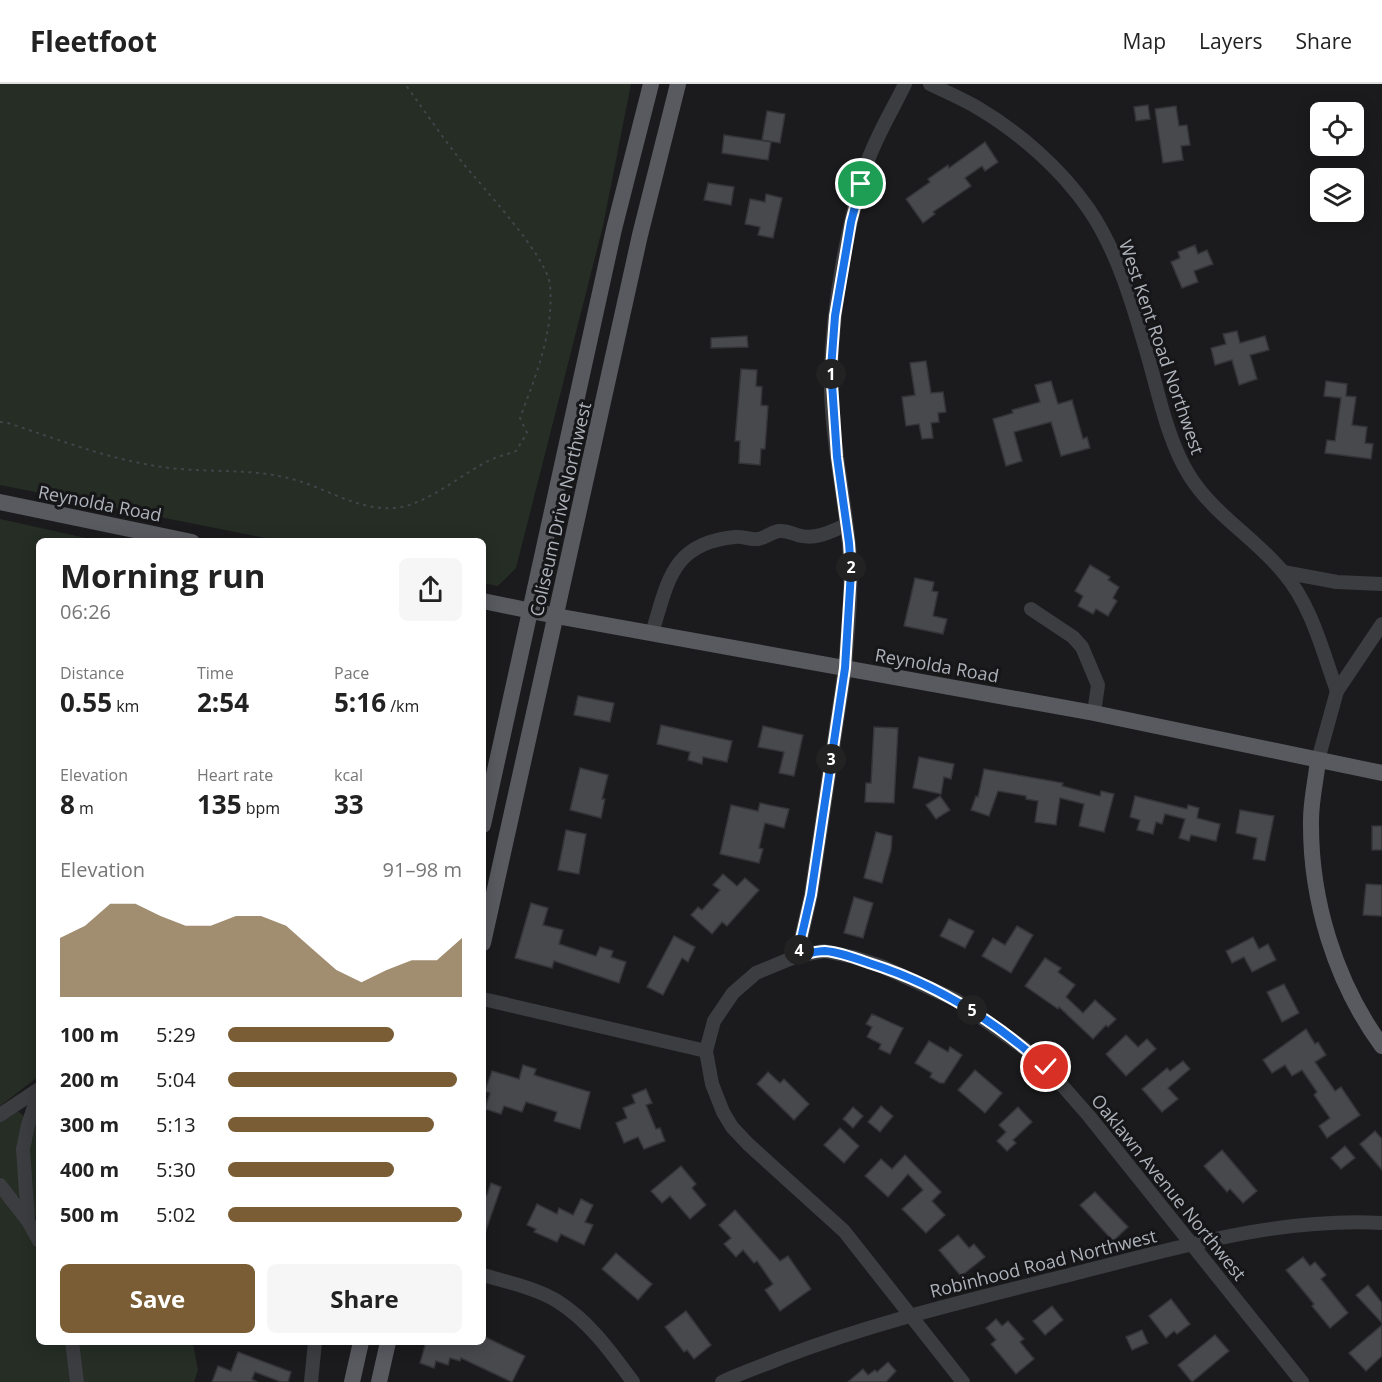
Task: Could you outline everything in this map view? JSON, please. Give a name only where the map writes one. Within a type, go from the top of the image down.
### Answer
[{"type":"main road","name":"Coliseum Drive Northwest","points":[[486,811],[614,229],[651,84]]},
{"type":"main road","name":"Coliseum Drive Northwest","points":[[486,930],[640,235],[678,84]]},
{"type":"main road","name":"Reynolda Road","points":[[0,502],[173,538]]},
{"type":"main road","name":"Reynolda Road","points":[[486,602],[1094,713],[1382,772]]},
{"type":"main road","points":[[1318,760],[1311,819],[1314,866],[1325,924],[1344,979],[1360,1011],[1382,1046]]},
{"type":"main road","points":[[352,1382],[360,1345]]},
{"type":"main road","points":[[379,1382],[387,1345]]},
{"type":"street","points":[[797,956],[811,895],[845,668],[851,572],[837,457],[831,369],[835,316],[851,222],[867,165],[905,84]]},
{"type":"street","name":"West Kent Road Northwest","points":[[930,84],[976,107],[1024,141],[1055,169],[1089,210],[1114,256],[1130,297],[1168,425],[1188,474],[1231,523],[1283,572],[1300,595],[1308,610],[1337,691]]},
{"type":"street","points":[[652,633],[673,572],[689,551],[710,542],[736,537],[754,539],[778,531],[814,537],[846,525]]},
{"type":"street","points":[[1283,572],[1337,582],[1382,584]]},
{"type":"street","points":[[1031,609],[1067,633],[1082,647],[1098,685],[1094,713]]},
{"type":"street","points":[[1318,760],[1337,691],[1382,624]]},
{"type":"street","name":"Oaklawn Avenue Northwest","points":[[706,1051],[714,1020],[733,993],[756,973],[797,956],[824,951],[881,966],[956,1000],[990,1022],[1046,1067],[1089,1116],[1302,1382]]},
{"type":"street","points":[[486,1000],[706,1051],[712,1084],[723,1112],[732,1127],[747,1144],[810,1198],[844,1231],[963,1382]]},
{"type":"street","points":[[0,1115],[36,1092]]},
{"type":"street","points":[[28,1221],[22,1149],[36,1099]]},
{"type":"street","points":[[0,1185],[28,1221],[36,1236]]},
{"type":"street","name":"Robinhood Road Northwest","points":[[722,1382],[811,1347],[909,1315],[1193,1244],[1260,1229],[1313,1223],[1382,1223]]},
{"type":"street","points":[[486,1276],[556,1300],[592,1330],[633,1382]]},
{"type":"street","points":[[72,1345],[77,1382]]},
{"type":"street","points":[[311,1382],[315,1345]]},
{"type":"path","points":[[0,422],[122,460],[171,468],[250,471],[294,480],[372,508],[405,506],[428,496],[488,461],[516,451],[527,433],[520,418],[545,346],[549,320],[550,282],[536,253],[461,161],[405,84]]},
{"type":"shaded area","points":[[0,84],[631,84],[603,226],[516,568],[498,586],[486,584],[486,538],[265,538],[0,485]]},
{"type":"shaded area","points":[[0,519],[86,538],[36,538],[36,1078],[0,1106]]},
{"type":"shaded area","points":[[16,1110],[24,1116],[18,1155],[23,1193],[18,1197],[0,1177],[0,1121]]},
{"type":"shaded area","points":[[36,1118],[36,1219],[32,1209],[28,1149]]},
{"type":"shaded area","points":[[0,1193],[22,1223],[36,1250],[36,1345],[65,1345],[71,1382],[0,1382]]},
{"type":"shaded area","points":[[78,1345],[193,1345],[198,1370],[194,1382],[84,1382]]},
{"type":"building","points":[[1148,105],[1150,119],[1136,121],[1134,107]]},
{"type":"building","points":[[1176,106],[1179,126],[1187,125],[1190,145],[1181,146],[1183,160],[1163,163],[1155,109]]},
{"type":"building","points":[[767,111],[785,114],[780,143],[762,140]]},
{"type":"building","points":[[724,135],[771,142],[768,160],[722,153]]},
{"type":"building","points":[[985,142],[998,162],[985,171],[982,166],[965,178],[971,186],[933,212],[935,214],[923,223],[906,199],[930,182],[928,179],[948,165],[949,168]]},
{"type":"building","points":[[708,183],[734,187],[731,205],[704,200]]},
{"type":"building","points":[[766,194],[782,198],[773,238],[758,235],[760,227],[745,224],[750,199],[765,202]]},
{"type":"building","points":[[1195,245],[1198,254],[1207,250],[1213,264],[1194,271],[1198,282],[1182,288],[1171,262],[1180,258],[1178,252]]},
{"type":"building","points":[[1237,331],[1240,343],[1265,336],[1269,350],[1250,355],[1257,379],[1239,385],[1232,360],[1215,365],[1211,348],[1226,344],[1223,334]]},
{"type":"building","points":[[747,336],[748,347],[711,348],[711,338]]},
{"type":"building","points":[[926,361],[931,393],[943,392],[946,412],[938,413],[939,422],[931,423],[933,438],[922,439],[919,424],[906,426],[902,397],[915,395],[910,363]]},
{"type":"building","points":[[741,369],[757,370],[756,386],[762,387],[761,405],[768,406],[765,449],[761,449],[760,465],[739,463],[740,441],[735,441]]},
{"type":"building","points":[[1051,381],[1058,404],[1072,400],[1083,439],[1087,437],[1090,448],[1061,456],[1051,422],[1014,432],[1022,461],[1006,466],[993,419],[1013,413],[1012,410],[1040,402],[1035,385]]},
{"type":"building","points":[[1326,381],[1347,384],[1346,396],[1356,397],[1352,425],[1367,427],[1365,443],[1373,444],[1371,459],[1325,453],[1327,440],[1335,441],[1341,398],[1324,396]]},
{"type":"building","points":[[1090,565],[1110,577],[1108,580],[1119,587],[1113,598],[1117,601],[1108,616],[1096,609],[1093,614],[1078,606],[1083,596],[1075,591]]},
{"type":"building","points":[[915,578],[934,582],[932,591],[938,592],[933,616],[947,619],[943,634],[904,626]]},
{"type":"building","points":[[578,696],[614,703],[610,722],[574,715]]},
{"type":"building","points":[[661,725],[732,741],[727,762],[703,757],[702,764],[688,760],[690,752],[657,744]]},
{"type":"building","points":[[763,726],[803,735],[794,776],[779,773],[784,752],[758,747]]},
{"type":"building","points":[[874,727],[898,728],[894,803],[865,802],[866,783],[871,783]]},
{"type":"building","points":[[919,757],[954,764],[951,779],[944,777],[941,794],[913,788]]},
{"type":"building","points":[[580,768],[608,775],[602,799],[605,799],[601,818],[570,810]]},
{"type":"building","points":[[984,769],[1063,783],[1062,786],[1100,796],[1101,791],[1114,794],[1104,832],[1079,826],[1084,804],[1060,798],[1056,825],[1035,822],[1038,801],[1026,799],[1026,796],[998,791],[989,816],[971,810],[976,796],[978,797]]},
{"type":"building","points":[[940,796],[950,810],[936,819],[926,805]]},
{"type":"building","points":[[1135,796],[1187,809],[1188,805],[1199,808],[1197,818],[1220,824],[1216,841],[1191,835],[1189,841],[1179,838],[1185,819],[1165,814],[1162,824],[1156,822],[1153,834],[1137,830],[1140,820],[1130,817]]},
{"type":"building","points":[[760,803],[789,809],[784,828],[765,823],[759,848],[763,849],[759,863],[720,854],[731,805],[758,811]]},
{"type":"building","points":[[1240,810],[1274,816],[1265,861],[1253,859],[1257,838],[1236,833]]},
{"type":"building","points":[[1372,826],[1382,826],[1382,850],[1372,850]]},
{"type":"building","points":[[566,830],[586,834],[579,874],[558,870]]},
{"type":"building","points":[[876,832],[892,836],[891,850],[882,883],[864,878]]},
{"type":"building","points":[[723,874],[737,886],[745,878],[759,890],[727,926],[722,922],[712,934],[691,915],[698,907],[702,910],[720,890],[713,885]]},
{"type":"building","points":[[1366,884],[1382,885],[1382,916],[1363,915]]},
{"type":"building","points":[[854,897],[873,903],[863,938],[844,933]]},
{"type":"building","points":[[531,903],[548,908],[543,925],[563,930],[559,944],[596,956],[600,947],[613,951],[611,957],[626,962],[619,983],[554,961],[552,968],[515,958]]},
{"type":"building","points":[[949,919],[974,931],[965,948],[940,936]]},
{"type":"building","points":[[1017,926],[1033,935],[1011,973],[982,956],[993,938],[1005,945]]},
{"type":"building","points":[[674,936],[695,947],[688,962],[682,958],[663,995],[647,987]]},
{"type":"building","points":[[1253,937],[1259,949],[1268,944],[1276,960],[1252,972],[1244,957],[1232,963],[1226,951]]},
{"type":"building","points":[[1045,958],[1061,968],[1058,972],[1075,985],[1066,997],[1083,1013],[1095,1000],[1116,1019],[1108,1027],[1106,1025],[1093,1039],[1059,1007],[1058,1009],[1025,986]]},
{"type":"building","points":[[1284,984],[1299,1013],[1282,1022],[1267,992]]},
{"type":"building","points":[[872,1014],[903,1028],[890,1054],[879,1049],[881,1044],[867,1037],[872,1027],[866,1024]]},
{"type":"building","points":[[1306,1029],[1315,1044],[1318,1042],[1326,1055],[1315,1062],[1335,1091],[1341,1087],[1360,1115],[1327,1138],[1319,1126],[1330,1118],[1314,1095],[1317,1092],[1302,1070],[1292,1076],[1285,1065],[1272,1073],[1263,1060]]},
{"type":"building","points":[[1126,1035],[1138,1047],[1147,1039],[1156,1049],[1126,1076],[1106,1054]]},
{"type":"building","points":[[929,1041],[948,1052],[950,1047],[962,1055],[944,1083],[930,1077],[932,1073],[915,1063]]},
{"type":"building","points":[[1183,1061],[1190,1069],[1168,1088],[1178,1099],[1162,1112],[1142,1089],[1167,1068],[1170,1071]]},
{"type":"building","points":[[523,1065],[536,1069],[534,1075],[590,1092],[580,1129],[554,1121],[557,1112],[526,1102],[522,1112],[504,1106],[501,1114],[486,1109],[490,1093],[486,1091],[486,1088],[492,1071],[519,1079]]},
{"type":"building","points":[[975,1070],[1002,1093],[985,1113],[958,1090]]},
{"type":"building","points":[[768,1072],[780,1083],[784,1079],[809,1104],[794,1120],[757,1084]]},
{"type":"building","points":[[646,1089],[652,1103],[646,1105],[656,1129],[660,1128],[665,1141],[644,1149],[638,1137],[624,1143],[616,1123],[627,1118],[623,1108],[635,1103],[632,1095]]},
{"type":"building","points":[[881,1106],[893,1116],[880,1132],[868,1122]]},
{"type":"building","points":[[853,1107],[863,1116],[853,1128],[843,1119]]},
{"type":"building","points":[[1018,1107],[1032,1122],[1013,1140],[1016,1143],[1007,1151],[997,1141],[1006,1132],[999,1125]]},
{"type":"building","points":[[840,1128],[859,1146],[844,1163],[824,1145]]},
{"type":"building","points":[[1375,1131],[1382,1139],[1382,1170],[1360,1144]]},
{"type":"building","points":[[1345,1146],[1355,1158],[1341,1169],[1331,1158]]},
{"type":"building","points":[[1222,1150],[1257,1191],[1243,1203],[1230,1189],[1227,1192],[1204,1166]]},
{"type":"building","points":[[905,1155],[941,1192],[932,1201],[945,1215],[926,1233],[902,1209],[923,1190],[908,1174],[888,1197],[865,1176],[881,1159],[892,1169]]},
{"type":"building","points":[[681,1166],[696,1184],[692,1188],[706,1205],[690,1219],[670,1196],[662,1203],[651,1191]]},
{"type":"building","points":[[491,1183],[501,1187],[486,1230],[486,1195]]},
{"type":"building","points":[[1095,1192],[1128,1227],[1113,1241],[1080,1205]]},
{"type":"building","points":[[581,1199],[593,1205],[585,1222],[593,1225],[584,1245],[561,1234],[557,1242],[534,1232],[536,1229],[527,1225],[537,1204],[557,1214],[559,1208],[573,1215]]},
{"type":"building","points":[[735,1210],[780,1261],[788,1256],[811,1289],[780,1311],[765,1290],[773,1284],[757,1261],[754,1263],[743,1250],[736,1257],[724,1244],[731,1238],[719,1225]]},
{"type":"building","points":[[958,1235],[969,1248],[974,1244],[985,1257],[961,1276],[939,1250]]},
{"type":"building","points":[[616,1253],[652,1284],[638,1300],[602,1269]]},
{"type":"building","points":[[1303,1257],[1310,1266],[1315,1262],[1326,1275],[1321,1279],[1348,1313],[1330,1328],[1286,1270]]},
{"type":"building","points":[[1368,1285],[1382,1303],[1382,1323],[1356,1295]]},
{"type":"building","points":[[1171,1299],[1190,1324],[1177,1334],[1174,1331],[1166,1338],[1149,1316]]},
{"type":"building","points":[[1052,1306],[1063,1320],[1045,1335],[1033,1321]]},
{"type":"building","points":[[686,1311],[711,1345],[694,1359],[687,1350],[684,1352],[665,1327]]},
{"type":"building","points":[[996,1319],[1002,1326],[1008,1321],[1024,1339],[1020,1342],[1034,1359],[1016,1374],[991,1344],[996,1340],[986,1328]]},
{"type":"building","points":[[1382,1325],[1382,1356],[1366,1371],[1349,1353]]},
{"type":"building","points":[[1142,1330],[1148,1343],[1132,1350],[1126,1337]]},
{"type":"building","points":[[1215,1335],[1229,1351],[1192,1382],[1178,1365]]},
{"type":"building","points":[[486,1337],[525,1356],[512,1382],[461,1358],[460,1361],[450,1358],[448,1365],[436,1361],[434,1368],[420,1363],[425,1345],[486,1345]]},
{"type":"building","points":[[238,1352],[291,1372],[288,1382],[281,1382],[255,1372],[252,1379],[257,1382],[212,1382],[218,1366],[231,1371]]},
{"type":"building","points":[[888,1362],[896,1371],[886,1382],[848,1382],[863,1369],[868,1375],[875,1370],[877,1372]]},
{"type":"route","points":[[861,184],[851,222],[835,316],[831,369],[837,457],[851,572],[845,668],[811,895],[797,956],[824,951],[853,957],[925,985],[956,1000],[981,1016],[1046,1067]]}]
